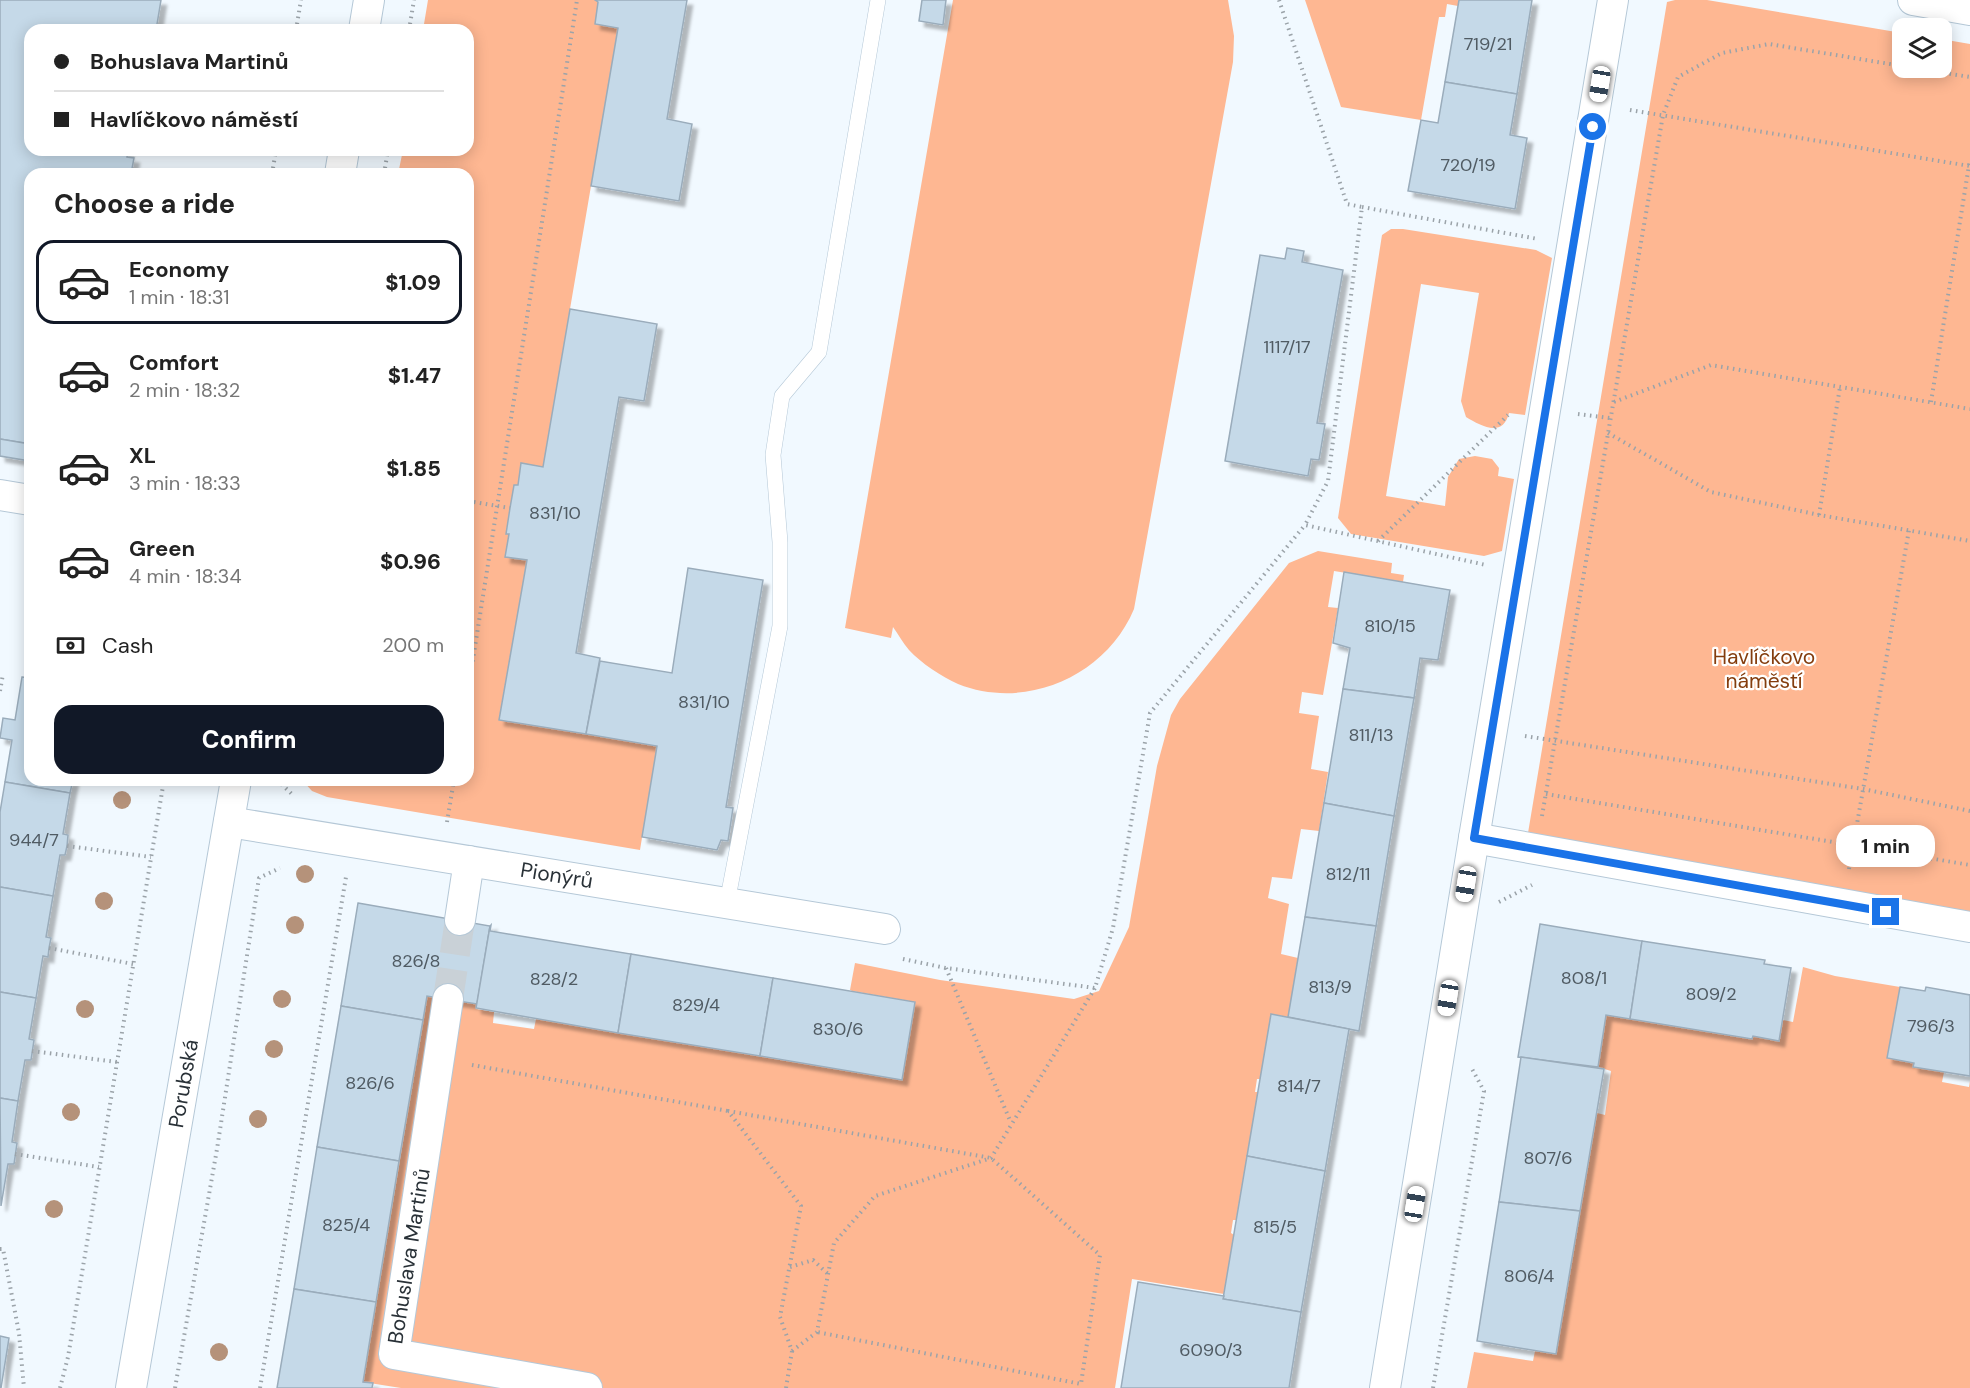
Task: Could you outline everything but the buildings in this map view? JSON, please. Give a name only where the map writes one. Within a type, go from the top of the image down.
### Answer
[{"type":"street","points":[[365,24],[369,0]]},
{"type":"street","points":[[1385,1388],[1613,0]]},
{"type":"street","points":[[1913,0],[1970,10]]},
{"type":"street","points":[[0,495],[24,499]]},
{"type":"street","name":"Porubská","points":[[131,1388],[235,786]]},
{"type":"street","name":"Pionýrů","points":[[229,822],[885,929]]},
{"type":"street","points":[[1474,838],[1970,927]]},
{"type":"street","points":[[460,920],[469,861]]},
{"type":"street","name":"Bohuslava Martinů","points":[[448,999],[394,1354],[587,1388]]},
{"type":"lane","points":[[727,903],[780,626],[780,542],[773,455],[782,396],[819,352],[878,0]]},
{"type":"path","points":[[297,24],[301,0]]},
{"type":"path","points":[[410,24],[414,0]]},
{"type":"path","points":[[474,653],[577,0]]},
{"type":"path","points":[[1279,0],[1347,204],[1545,240]]},
{"type":"path","points":[[1536,849],[1663,115],[1678,77],[1722,53],[1769,44],[1892,64]]},
{"type":"path","points":[[1952,74],[1970,77]]},
{"type":"path","points":[[1597,105],[1970,166]]},
{"type":"path","points":[[1930,402],[1970,159]]},
{"type":"path","points":[[792,1351],[817,1332],[834,1243],[875,1196],[991,1158],[1095,988],[1113,928],[1150,713],[1305,525],[1328,481],[1362,207]]},
{"type":"path","points":[[1613,402],[1711,365],[1970,409]]},
{"type":"path","points":[[1818,515],[1840,387]]},
{"type":"path","points":[[1377,542],[1515,407]]},
{"type":"path","points":[[1608,433],[1711,492],[1818,515],[1970,541]]},
{"type":"path","points":[[474,502],[510,508]]},
{"type":"path","points":[[1305,525],[1492,567]]},
{"type":"path","points":[[1844,904],[1909,530]]},
{"type":"path","points":[[0,691],[3,674]]},
{"type":"path","points":[[1492,730],[1555,742],[1863,789],[1970,811]]},
{"type":"path","points":[[60,1388],[68,1357],[163,786]]},
{"type":"path","points":[[446,829],[453,786]]},
{"type":"path","points":[[1546,794],[1970,865]]},
{"type":"path","points":[[67,846],[152,857]]},
{"type":"path","points":[[175,1388],[217,1149],[259,878],[286,865]]},
{"type":"path","points":[[260,1388],[347,872]]},
{"type":"path","points":[[1489,908],[1530,885],[1542,886]]},
{"type":"path","points":[[50,948],[133,964]]},
{"type":"path","points":[[903,959],[945,968],[1095,988]]},
{"type":"path","points":[[945,968],[1012,1124]]},
{"type":"path","points":[[32,1051],[117,1062]]},
{"type":"path","points":[[1434,1388],[1484,1091],[1467,1060]]},
{"type":"path","points":[[470,1064],[991,1158],[1100,1255],[1081,1384],[817,1332]]},
{"type":"path","points":[[728,1111],[801,1206],[780,1317],[792,1351],[786,1388]]},
{"type":"path","points":[[15,1154],[99,1167]]},
{"type":"path","points":[[0,1249],[3,1249],[19,1333],[24,1388]]},
{"type":"path","points":[[790,1267],[813,1260],[828,1274]]},
{"type":"green space","points":[[428,0],[595,0],[618,28],[543,467],[521,464],[518,485],[514,485],[506,533],[527,560],[499,719],[657,746],[640,850],[327,797],[312,791],[307,786],[474,786],[474,168],[399,168],[402,156],[474,156],[474,24],[424,24]]},
{"type":"green space","points":[[953,0],[1228,0],[1234,36],[1233,62],[1134,609],[1121,633],[1104,653],[1084,669],[1061,682],[1036,690],[1010,693],[984,691],[945,678],[914,655],[893,627],[891,638],[845,628]]},
{"type":"green space","points":[[1305,0],[1459,0],[1458,6],[1447,4],[1445,17],[1439,17],[1421,120],[1341,107]]},
{"type":"green space","name":"Havlíčkovo náměstí","points":[[1707,0],[1892,31],[1892,78],[1952,78],[1952,41],[1970,44],[1970,912],[1528,833],[1667,2]]},
{"type":"green space","points":[[1391,229],[1536,250],[1552,258],[1525,415],[1509,413],[1506,421],[1497,428],[1478,424],[1466,417],[1461,401],[1479,293],[1421,284],[1386,496],[1445,506],[1448,477],[1459,459],[1475,456],[1492,459],[1499,468],[1498,476],[1514,479],[1502,551],[1484,556],[1351,534],[1338,518],[1382,235]]},
{"type":"green space","points":[[1318,551],[1392,563],[1391,573],[1404,575],[1403,582],[1334,571],[1328,607],[1338,608],[1323,695],[1302,692],[1299,713],[1319,716],[1311,769],[1328,772],[1319,831],[1301,829],[1292,879],[1272,877],[1268,898],[1289,904],[1281,954],[1298,958],[1288,1017],[1271,1014],[1260,1079],[1257,1079],[1255,1092],[1258,1092],[1236,1220],[1233,1220],[1231,1233],[1234,1235],[1224,1294],[1132,1279],[1115,1388],[401,1388],[363,1382],[427,996],[477,1004],[476,1009],[494,1012],[493,1023],[534,1029],[536,1019],[902,1080],[915,1002],[850,990],[855,963],[940,980],[1074,999],[1099,991],[1129,927],[1157,766],[1171,715],[1180,699],[1289,563]]},
{"type":"green space","points":[[1803,967],[1835,976],[1900,987],[1887,1058],[1914,1063],[1914,1067],[1944,1072],[1942,1082],[1969,1087],[1970,1081],[1970,1388],[1467,1388],[1474,1352],[1533,1361],[1535,1351],[1556,1354],[1597,1113],[1605,1115],[1611,1071],[1598,1067],[1606,1015],[1751,1039],[1753,1036],[1779,1041],[1783,1020],[1793,1022]]},
{"type":"tunnel","points":[[448,999],[460,920]]},
{"type":"route","points":[[1593,127],[1474,838],[1886,912]]}]
